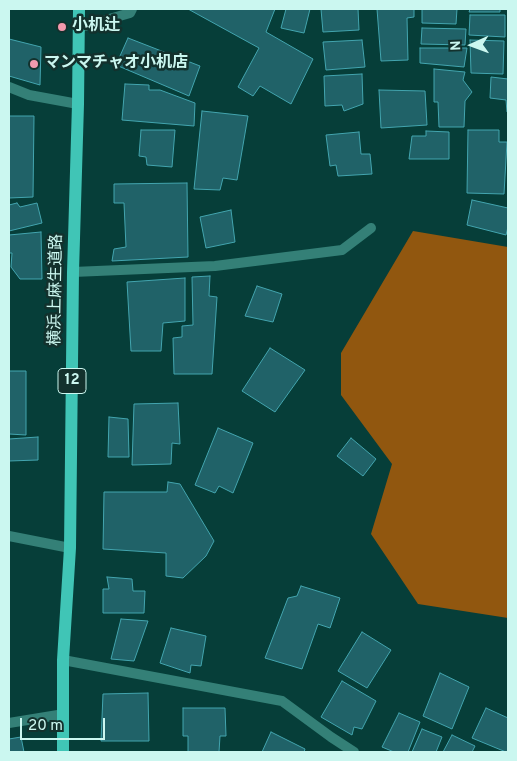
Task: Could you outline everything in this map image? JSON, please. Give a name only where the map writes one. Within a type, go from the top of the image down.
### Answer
[{"type":"main road","name":"横浜上麻生道路","points":[[63,752],[63,660],[70,548],[73,272],[79,9]]},
{"type":"street","points":[[78,28],[130,13],[132,9]]},
{"type":"street","points":[[9,86],[29,95],[78,104]]},
{"type":"street","points":[[73,272],[215,266],[342,250],[371,228]]},
{"type":"street","points":[[9,536],[70,548]]},
{"type":"street","points":[[63,660],[282,701],[331,738],[354,752]]},
{"type":"street","points":[[9,723],[64,714]]},
{"type":"shaded area","points":[[413,231],[508,247],[508,618],[418,604],[371,534],[392,464],[341,395],[341,353]]},
{"type":"building","points":[[188,9],[275,9],[266,32],[313,59],[291,104],[260,86],[253,96],[238,87],[259,48]]},
{"type":"building","points":[[286,9],[310,9],[304,33],[281,28]]},
{"type":"building","points":[[321,9],[358,9],[359,30],[323,32]]},
{"type":"building","points":[[377,9],[414,9],[414,17],[407,18],[408,60],[381,61]]},
{"type":"building","points":[[422,9],[457,9],[456,24],[422,23]]},
{"type":"building","points":[[470,9],[500,9],[500,12],[469,12]]},
{"type":"building","points":[[470,15],[505,15],[505,37],[469,35]]},
{"type":"building","points":[[422,28],[466,29],[465,45],[421,44]]},
{"type":"building","points":[[128,38],[200,66],[189,96],[116,65]]},
{"type":"building","points":[[9,39],[41,47],[40,85],[9,76]]},
{"type":"building","points":[[362,40],[365,67],[326,70],[323,42]]},
{"type":"building","points":[[470,40],[504,41],[503,74],[471,73]]},
{"type":"building","points":[[420,48],[467,48],[464,67],[420,63]]},
{"type":"building","points":[[434,69],[465,72],[463,80],[472,92],[465,101],[464,127],[439,127],[438,102],[434,102]]},
{"type":"building","points":[[362,74],[363,104],[344,111],[342,105],[325,106],[324,76]]},
{"type":"building","points":[[491,77],[508,79],[507,112],[506,100],[490,98]]},
{"type":"building","points":[[125,84],[149,85],[149,90],[160,90],[195,103],[194,126],[122,120]]},
{"type":"building","points":[[379,90],[425,91],[427,125],[381,128]]},
{"type":"building","points":[[202,111],[248,116],[237,180],[223,178],[220,190],[194,189]]},
{"type":"building","points":[[9,116],[34,116],[33,197],[9,198]]},
{"type":"building","points":[[141,130],[175,130],[172,167],[147,165],[146,157],[139,156]]},
{"type":"building","points":[[468,130],[499,130],[499,142],[507,142],[504,194],[467,193]]},
{"type":"building","points":[[426,131],[449,132],[449,159],[409,159],[412,136],[426,136]]},
{"type":"building","points":[[359,132],[361,154],[370,154],[372,174],[338,176],[336,165],[330,166],[326,135]]},
{"type":"building","points":[[187,183],[188,257],[112,261],[114,249],[126,247],[124,203],[114,203],[114,184]]},
{"type":"building","points":[[472,200],[508,208],[506,235],[467,225]]},
{"type":"building","points":[[17,203],[20,207],[37,203],[42,223],[9,231],[9,205]]},
{"type":"building","points":[[231,210],[235,242],[206,248],[200,217]]},
{"type":"building","points":[[41,232],[42,279],[20,279],[11,267],[12,253],[9,253],[9,235]]},
{"type":"building","points":[[210,276],[209,296],[217,297],[212,374],[174,374],[173,338],[182,337],[182,326],[193,325],[192,277]]},
{"type":"building","points":[[185,278],[185,321],[163,323],[161,351],[131,351],[127,282]]},
{"type":"building","points":[[257,286],[282,294],[273,322],[245,316]]},
{"type":"building","points":[[270,348],[305,370],[275,412],[242,391]]},
{"type":"building","points":[[9,371],[26,371],[26,435],[9,434]]},
{"type":"building","points":[[178,403],[180,444],[172,443],[171,464],[132,465],[134,404]]},
{"type":"building","points":[[109,417],[128,419],[129,457],[108,457]]},
{"type":"building","points":[[218,428],[253,443],[233,493],[219,486],[215,493],[195,485]]},
{"type":"building","points":[[38,437],[38,460],[9,461],[9,439]]},
{"type":"building","points":[[351,438],[376,459],[363,476],[337,456]]},
{"type":"building","points":[[168,482],[180,484],[214,541],[206,556],[183,578],[166,576],[166,553],[103,549],[104,492],[167,492]]},
{"type":"building","points":[[107,577],[132,579],[133,591],[145,591],[144,613],[103,613],[103,589],[109,589]]},
{"type":"building","points":[[301,586],[340,598],[330,628],[318,624],[302,669],[265,658],[288,598],[297,596]]},
{"type":"building","points":[[121,619],[148,621],[134,661],[111,659]]},
{"type":"building","points":[[171,628],[206,636],[201,666],[191,665],[190,673],[160,663]]},
{"type":"building","points":[[362,632],[391,650],[367,688],[338,671]]},
{"type":"building","points":[[440,673],[469,687],[452,729],[423,716]]},
{"type":"building","points":[[342,681],[376,701],[362,729],[354,727],[352,735],[321,717]]},
{"type":"building","points":[[148,693],[149,741],[101,741],[103,694]]},
{"type":"building","points":[[183,708],[225,708],[226,736],[220,736],[219,752],[188,752],[188,736],[183,736]]},
{"type":"building","points":[[486,708],[508,718],[508,752],[472,738]]},
{"type":"building","points":[[399,713],[420,722],[408,752],[394,752],[382,747]]},
{"type":"building","points":[[422,729],[442,737],[436,752],[412,752]]},
{"type":"building","points":[[271,732],[305,749],[304,752],[262,752]]},
{"type":"building","points":[[452,735],[475,746],[472,752],[443,752]]},
{"type":"building","points":[[21,737],[24,752],[9,752],[9,739]]},
{"type":"place","name":"小机辻","points":[[62,27]]},
{"type":"place","name":"マンマチャオ小机店","points":[[34,64]]}]
